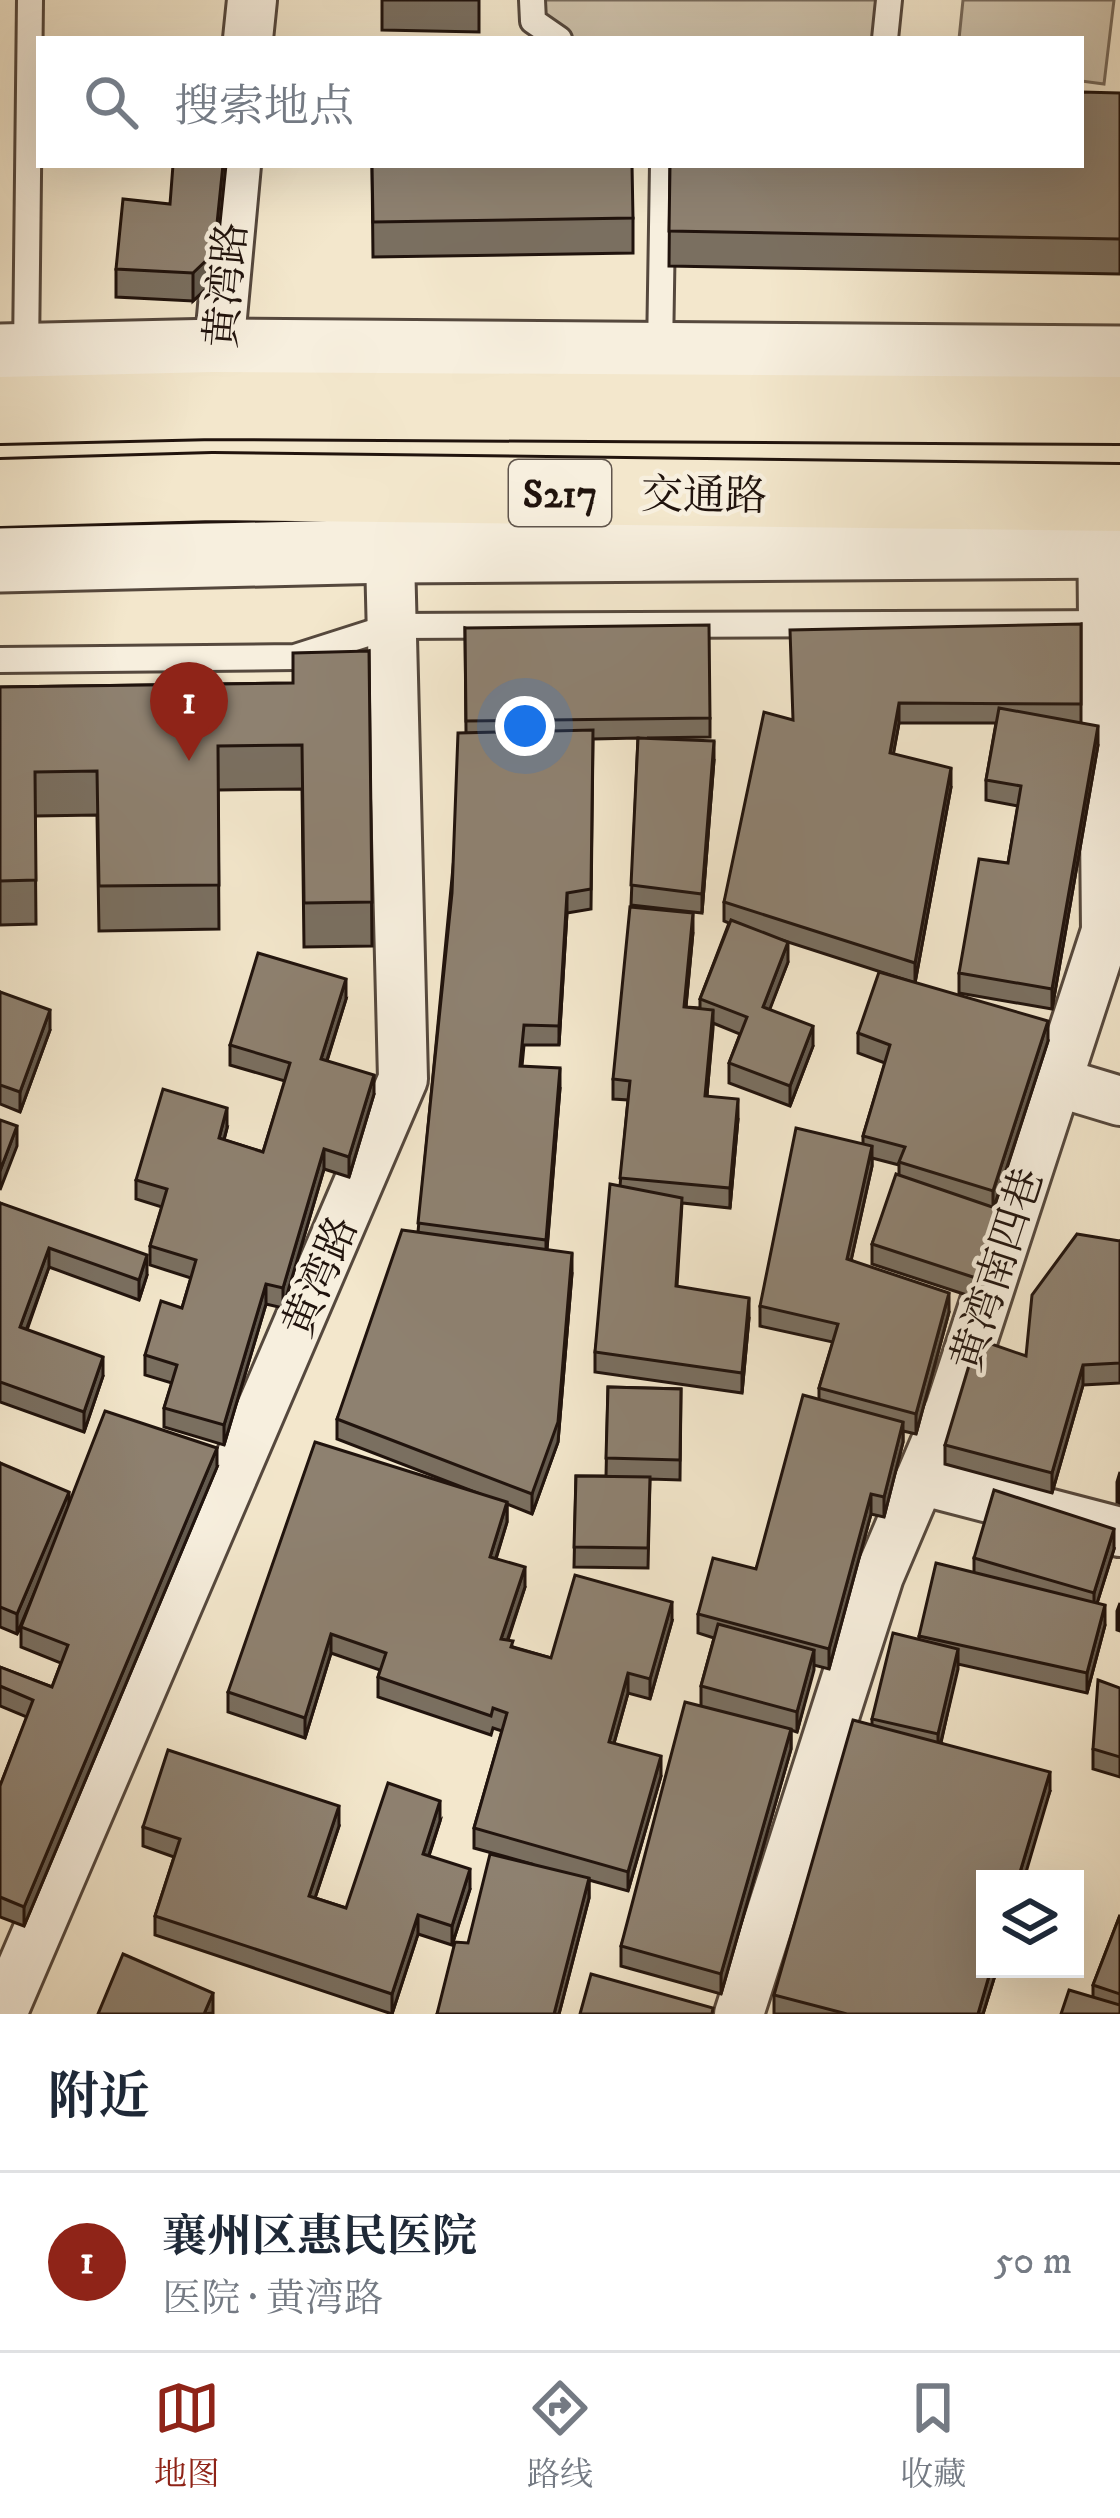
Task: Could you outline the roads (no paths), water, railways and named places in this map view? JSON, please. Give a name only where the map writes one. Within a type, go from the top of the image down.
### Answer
[{"type":"main road","name":"交通路","points":[[9,374],[1120,410]]},
{"type":"main road","name":"交通路","points":[[0,493],[213,487],[389,521],[1111,522]]},
{"type":"street","points":[[248,36],[251,0]]},
{"type":"street","name":"黄湾路","points":[[216,378],[236,168]]},
{"type":"street","points":[[216,378],[660,354],[1120,358]]},
{"type":"street","points":[[0,560],[389,521]]},
{"type":"street","name":"黄湾路","points":[[2,2014],[403,1079],[389,521]]},
{"type":"street","name":"黄湾南四巷","points":[[739,2014],[879,1576],[950,1409],[1106,931],[1111,522]]},
{"type":"street","points":[[1057,1082],[1120,1101]]},
{"type":"street","points":[[920,1480],[1120,1532]]},
{"type":"lane","points":[[9,374],[30,0]]},
{"type":"lane","points":[[532,0],[533,21],[555,36]]},
{"type":"lane","points":[[885,36],[889,0]]},
{"type":"lane","points":[[660,354],[664,168]]},
{"type":"lane","points":[[0,660],[295,656],[392,626],[1112,623]]},
{"type":"place","name":"襄州区惠民医院","points":[[189,761]]}]
